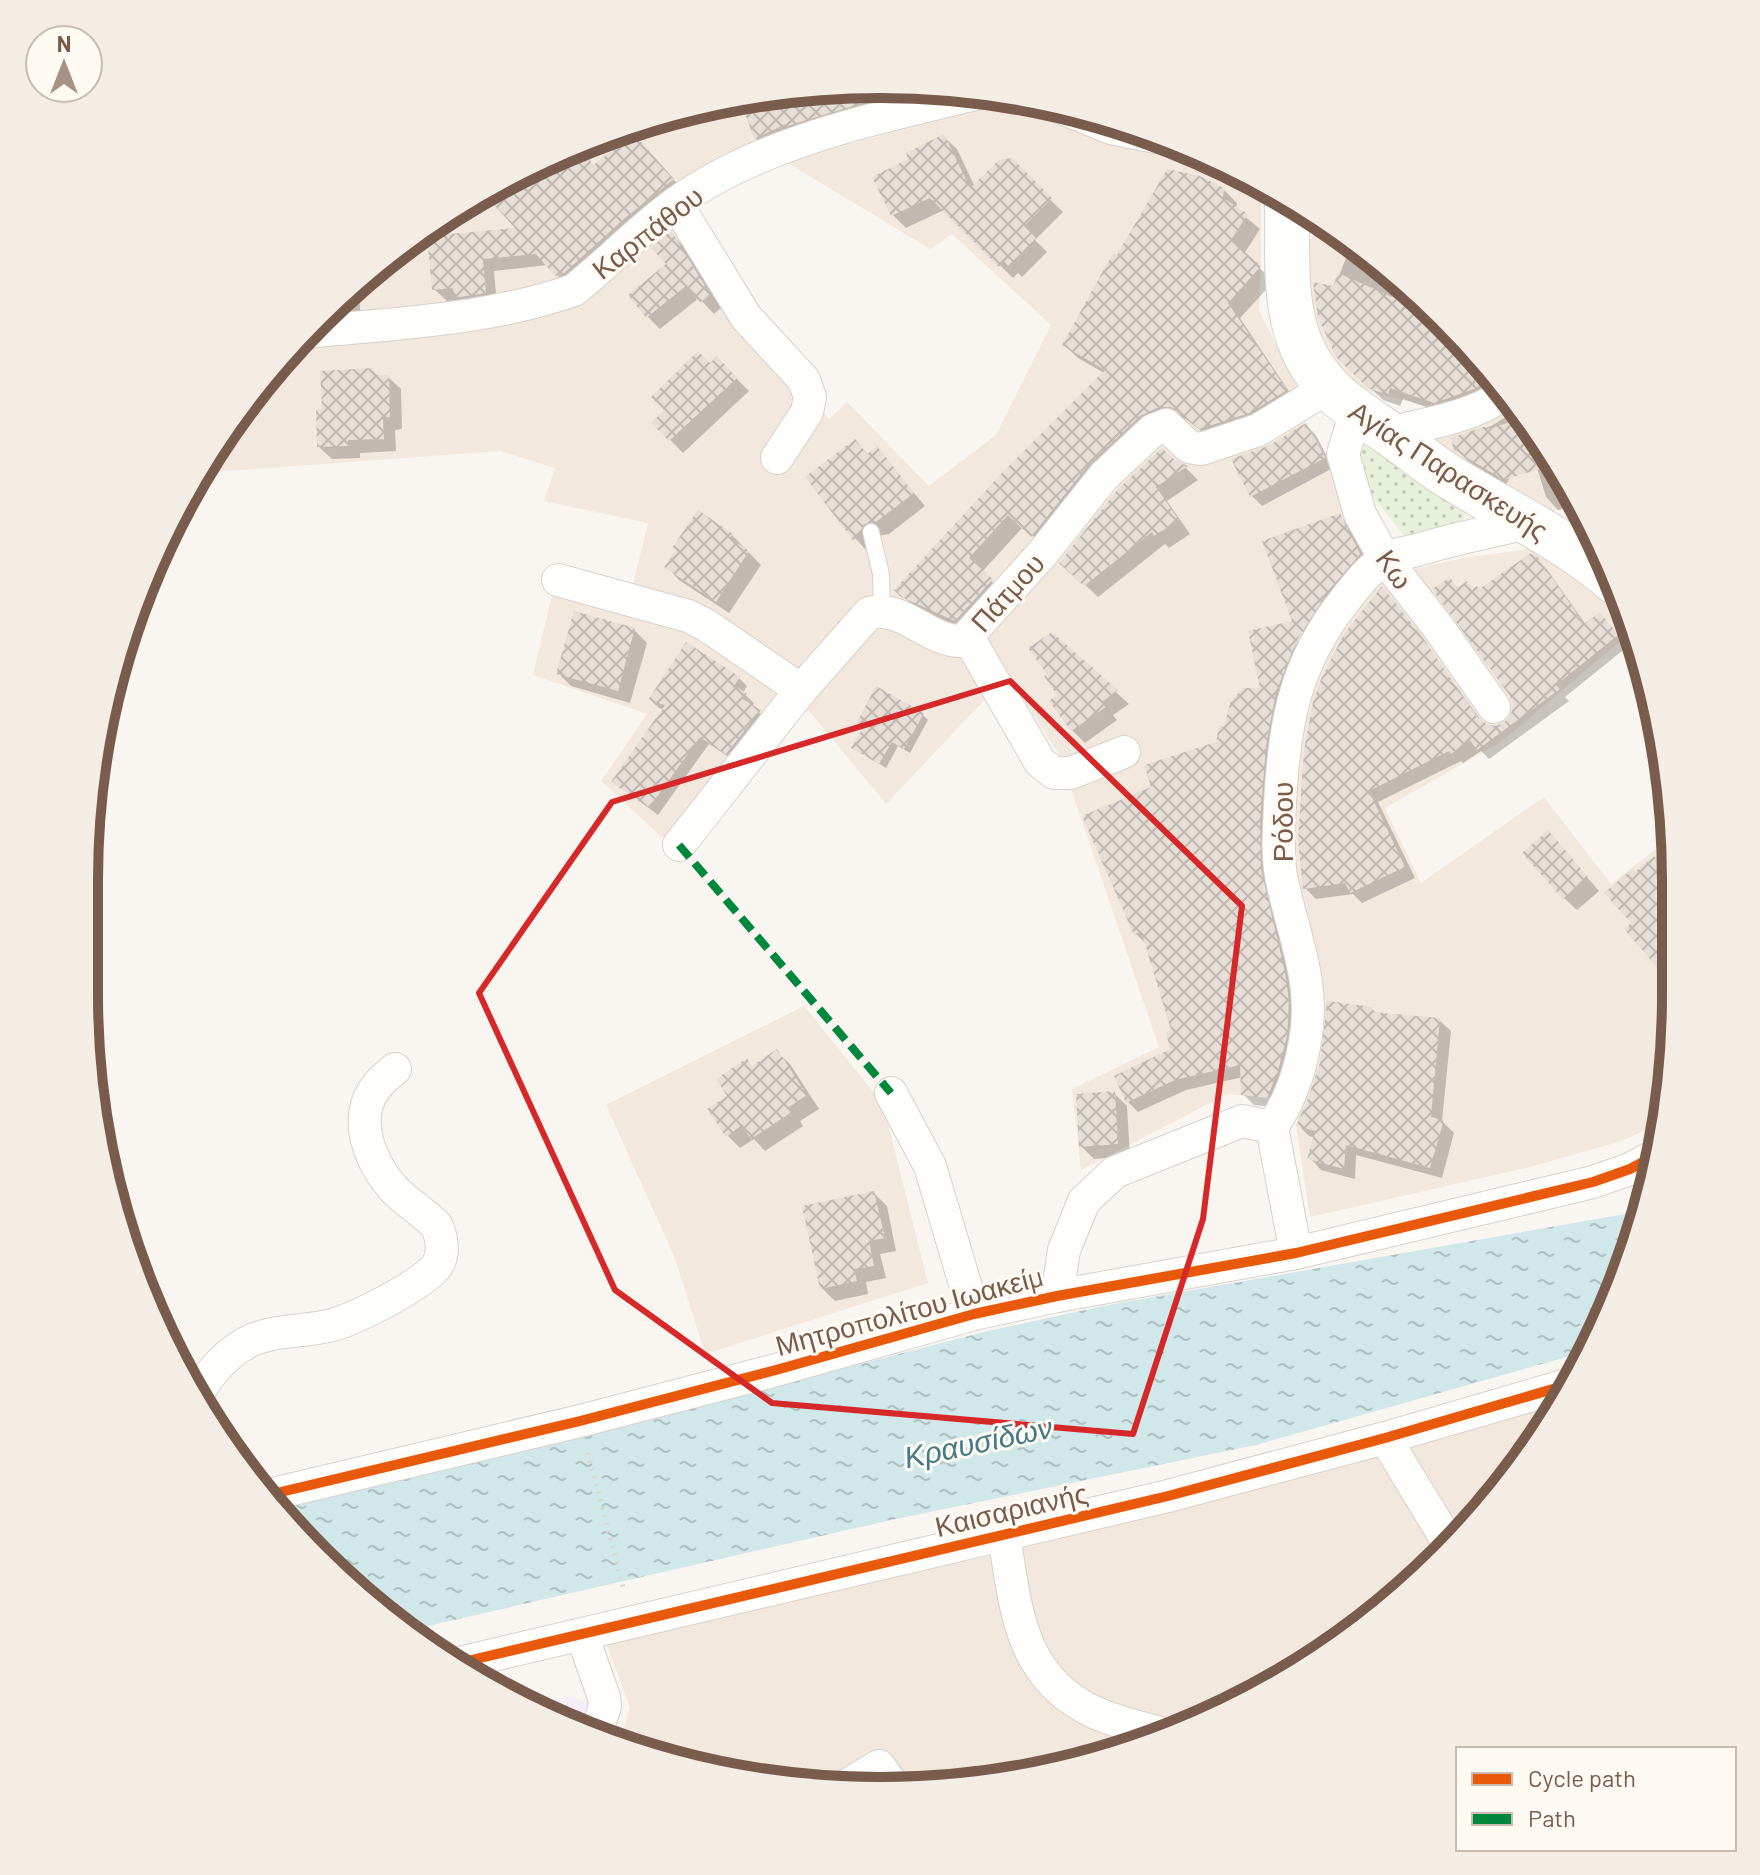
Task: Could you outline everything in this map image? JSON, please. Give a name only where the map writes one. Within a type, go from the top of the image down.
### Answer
[{"type":"street","name":"Καρπάθου","points":[[324,330],[484,315],[574,290],[676,203],[725,173],[861,123],[946,101]]},
{"type":"street","points":[[676,203],[746,317],[804,380],[810,397],[807,412],[777,458]]},
{"type":"street","name":"Αγίας Παρασκευής","points":[[1287,213],[1293,319],[1308,360],[1327,388],[1442,473],[1594,563]]},
{"type":"street","name":"Πάτμου","points":[[882,611],[948,641],[963,641],[1042,554],[1104,476],[1153,430],[1166,425],[1189,447],[1201,449],[1258,430],[1327,388]]},
{"type":"street","points":[[1376,425],[1469,411],[1496,399]]},
{"type":"street","name":"Κω","points":[[1376,425],[1351,428],[1343,454],[1360,514],[1385,559],[1494,707]]},
{"type":"street","name":"Ρόδου","points":[[1272,1127],[1287,1105],[1304,1044],[1306,984],[1281,873],[1278,841],[1283,749],[1289,715],[1306,660],[1361,580],[1385,559],[1457,538],[1529,523]]},
{"type":"street","points":[[558,580],[688,616],[801,690]]},
{"type":"street","points":[[679,845],[801,690],[869,613],[882,611]]},
{"type":"street","points":[[968,637],[1040,762],[1054,773],[1071,773],[1124,752]]},
{"type":"street","points":[[202,1384],[225,1358],[246,1343],[289,1330],[325,1327],[377,1306],[414,1285],[437,1266],[442,1250],[437,1226],[382,1175],[370,1154],[366,1107],[376,1086],[395,1069]]},
{"type":"street","points":[[891,1093],[930,1166],[974,1314]]},
{"type":"street","points":[[1057,1296],[1064,1250],[1084,1201],[1102,1182],[1115,1172],[1242,1121],[1272,1127],[1296,1253]]},
{"type":"street","name":"Μητροπολίτου Ιωακείμ","points":[[277,1493],[580,1421],[974,1314],[1296,1253],[1593,1182],[1644,1162]]},
{"type":"street","name":"Καισαριανής","points":[[470,1660],[1168,1496],[1556,1388]]},
{"type":"street","points":[[1385,1438],[1444,1536]]},
{"type":"street","points":[[1004,1535],[1017,1617],[1028,1648],[1045,1675],[1065,1695],[1098,1714],[1147,1729]]},
{"type":"street","points":[[582,1635],[604,1697],[605,1706],[599,1724]]},
{"type":"street","points":[[862,1776],[879,1766],[887,1777]]},
{"type":"lane","points":[[871,532],[881,574],[882,611]]},
{"type":"path","points":[[580,1421],[632,1622]]},
{"type":"highlighted area","points":[[1010,681],[1242,906],[1203,1219],[1133,1434],[772,1403],[615,1290],[479,993],[612,802]]},
{"type":"shaded area","points":[[880,98],[922,100],[665,199],[741,324],[829,419],[847,402],[929,486],[996,435],[1051,325],[952,234],[930,249],[786,162],[987,106],[1059,119],[1098,136],[1157,150],[1261,198],[1259,310],[1302,397],[1292,403],[1325,458],[1379,577],[1463,558],[1544,547],[1576,564],[1615,615],[1623,639],[1501,742],[1385,808],[1421,883],[1544,797],[1611,884],[1661,845],[1662,995],[1660,1046],[1650,1128],[1618,1142],[1530,1167],[1310,1217],[1296,1126],[1302,1101],[1227,1094],[1081,1170],[1072,1089],[1159,1047],[1059,754],[1008,675],[886,804],[785,682],[668,843],[601,781],[647,714],[533,675],[556,578],[630,597],[648,523],[544,501],[555,468],[500,451],[214,472],[260,404],[292,364],[364,292],[404,260],[489,203],[534,179],[629,140],[678,125],[778,105]]},
{"type":"shaded area","points":[[1316,232],[1396,292],[1433,327],[1500,404],[1530,446],[1568,510],[1521,512],[1421,450],[1443,411],[1353,387],[1310,339],[1306,245]]},
{"type":"shaded area","points":[[804,1006],[883,1104],[928,1283],[705,1354],[675,1258],[606,1105]]},
{"type":"shaded area","points":[[1545,1406],[1468,1511],[1396,1583],[1356,1615],[1271,1672],[1226,1696],[1131,1735],[1033,1762],[931,1775],[880,1777],[778,1770],[727,1762],[623,1733],[630,1707],[605,1640],[977,1559],[1134,1521]]},
{"type":"shaded area","points":[[574,1696],[588,1704],[583,1718],[546,1701]]},
{"type":"green space","points":[[1359,437],[1465,512],[1463,524],[1410,543],[1374,498],[1354,448]]},
{"type":"water","name":"Κραυσίδων","points":[[1630,1213],[1602,1294],[1573,1355],[1256,1445],[891,1520],[421,1627],[364,1583],[284,1501],[716,1401],[988,1331],[1108,1305]]},
{"type":"building","points":[[880,98],[786,124],[754,139],[744,110],[829,100]]},
{"type":"building","points":[[944,134],[970,188],[999,160],[1012,158],[1052,198],[1024,226],[1036,238],[1008,266],[1004,261],[999,267],[930,198],[891,216],[872,177],[908,159],[906,153]]},
{"type":"building","points":[[637,138],[674,179],[563,274],[555,276],[536,254],[483,259],[486,293],[454,298],[453,288],[432,290],[428,243],[439,235],[515,228],[492,202],[586,156],[594,165],[618,144]]},
{"type":"building","points":[[1167,169],[1200,176],[1224,188],[1223,198],[1248,214],[1231,240],[1261,266],[1228,303],[1287,390],[1250,413],[1199,429],[1171,407],[1159,407],[1140,416],[1089,464],[1031,537],[1008,515],[969,558],[993,579],[955,621],[901,597],[894,590],[999,476],[1105,370],[1062,345],[1113,253],[1117,255]]},
{"type":"building","points":[[671,231],[710,294],[700,303],[686,286],[646,318],[628,295],[666,264],[651,248]]},
{"type":"building","points":[[1338,273],[1397,299],[1399,294],[1483,383],[1434,403],[1390,388],[1388,395],[1368,388],[1336,357],[1318,317],[1313,282],[1333,286]]},
{"type":"building","points":[[698,351],[710,363],[717,356],[737,378],[669,441],[651,423],[664,410],[651,397]]},
{"type":"building","points":[[373,368],[373,375],[389,375],[390,417],[383,418],[384,439],[348,440],[348,446],[317,447],[316,409],[322,409],[320,371]]},
{"type":"building","points":[[1512,421],[1544,468],[1504,480],[1454,450],[1451,438],[1486,426],[1484,430]]},
{"type":"building","points":[[1306,423],[1325,458],[1250,497],[1231,459],[1268,446]]},
{"type":"building","points":[[855,439],[867,454],[877,446],[914,493],[876,522],[864,524],[853,540],[805,477]]},
{"type":"building","points":[[1162,448],[1176,461],[1188,466],[1156,487],[1179,520],[1154,536],[1152,532],[1084,586],[1059,563],[1118,489]]},
{"type":"building","points":[[698,510],[733,534],[730,538],[749,551],[716,602],[664,567],[676,550],[672,548]]},
{"type":"building","points":[[1340,513],[1360,554],[1330,589],[1297,640],[1276,692],[1266,746],[1260,821],[1261,869],[1289,1001],[1287,1036],[1278,1071],[1267,1098],[1241,1095],[1240,1065],[1175,1080],[1126,1103],[1114,1076],[1170,1049],[1166,1032],[1171,1030],[1141,931],[1134,935],[1082,816],[1151,787],[1144,765],[1216,742],[1219,726],[1224,727],[1230,703],[1243,688],[1260,688],[1248,631],[1292,621],[1262,541]]},
{"type":"building","points":[[1531,553],[1538,557],[1584,624],[1600,612],[1618,635],[1556,685],[1560,689],[1477,750],[1470,740],[1451,754],[1449,751],[1369,791],[1405,867],[1350,893],[1345,883],[1303,889],[1298,840],[1304,750],[1313,702],[1344,634],[1382,586],[1423,638],[1478,718],[1495,726],[1504,723],[1513,705],[1510,696],[1432,589],[1450,577],[1457,588],[1467,581],[1472,589],[1477,586],[1479,589]]},
{"type":"building","points":[[574,611],[635,628],[618,691],[556,674]]},
{"type":"building","points":[[1052,632],[1118,690],[1102,702],[1106,707],[1071,731],[1049,701],[1057,695],[1044,676],[1047,674],[1028,648]]},
{"type":"building","points":[[686,642],[740,677],[734,686],[747,693],[743,699],[761,710],[726,754],[700,737],[649,808],[611,782],[665,705],[648,700]]},
{"type":"building","points":[[876,686],[924,713],[904,749],[892,742],[879,764],[851,748],[863,728],[856,724]]},
{"type":"building","points":[[1548,830],[1588,877],[1563,899],[1522,853]]},
{"type":"building","points":[[1654,856],[1661,864],[1662,973],[1624,929],[1631,923],[1604,893],[1632,869],[1635,872]]},
{"type":"building","points":[[1327,1001],[1373,1007],[1372,1012],[1440,1018],[1431,1117],[1444,1120],[1430,1168],[1346,1145],[1344,1169],[1307,1159],[1315,1131],[1296,1126],[1320,1063]]},
{"type":"building","points":[[777,1049],[807,1095],[789,1107],[792,1112],[751,1139],[742,1125],[726,1137],[707,1109],[727,1096],[716,1079],[747,1058],[752,1066]]},
{"type":"building","points":[[1115,1091],[1118,1144],[1079,1147],[1076,1094]]},
{"type":"building","points":[[874,1191],[885,1238],[869,1241],[874,1266],[854,1269],[857,1281],[820,1289],[802,1206]]},
{"type":"marked path","points":[[679,845],[891,1093]]},
{"type":"cycle path","points":[[277,1493],[580,1421],[974,1314],[1296,1253],[1593,1182],[1644,1162]]},
{"type":"cycle path","points":[[470,1660],[1168,1496],[1556,1388]]}]
